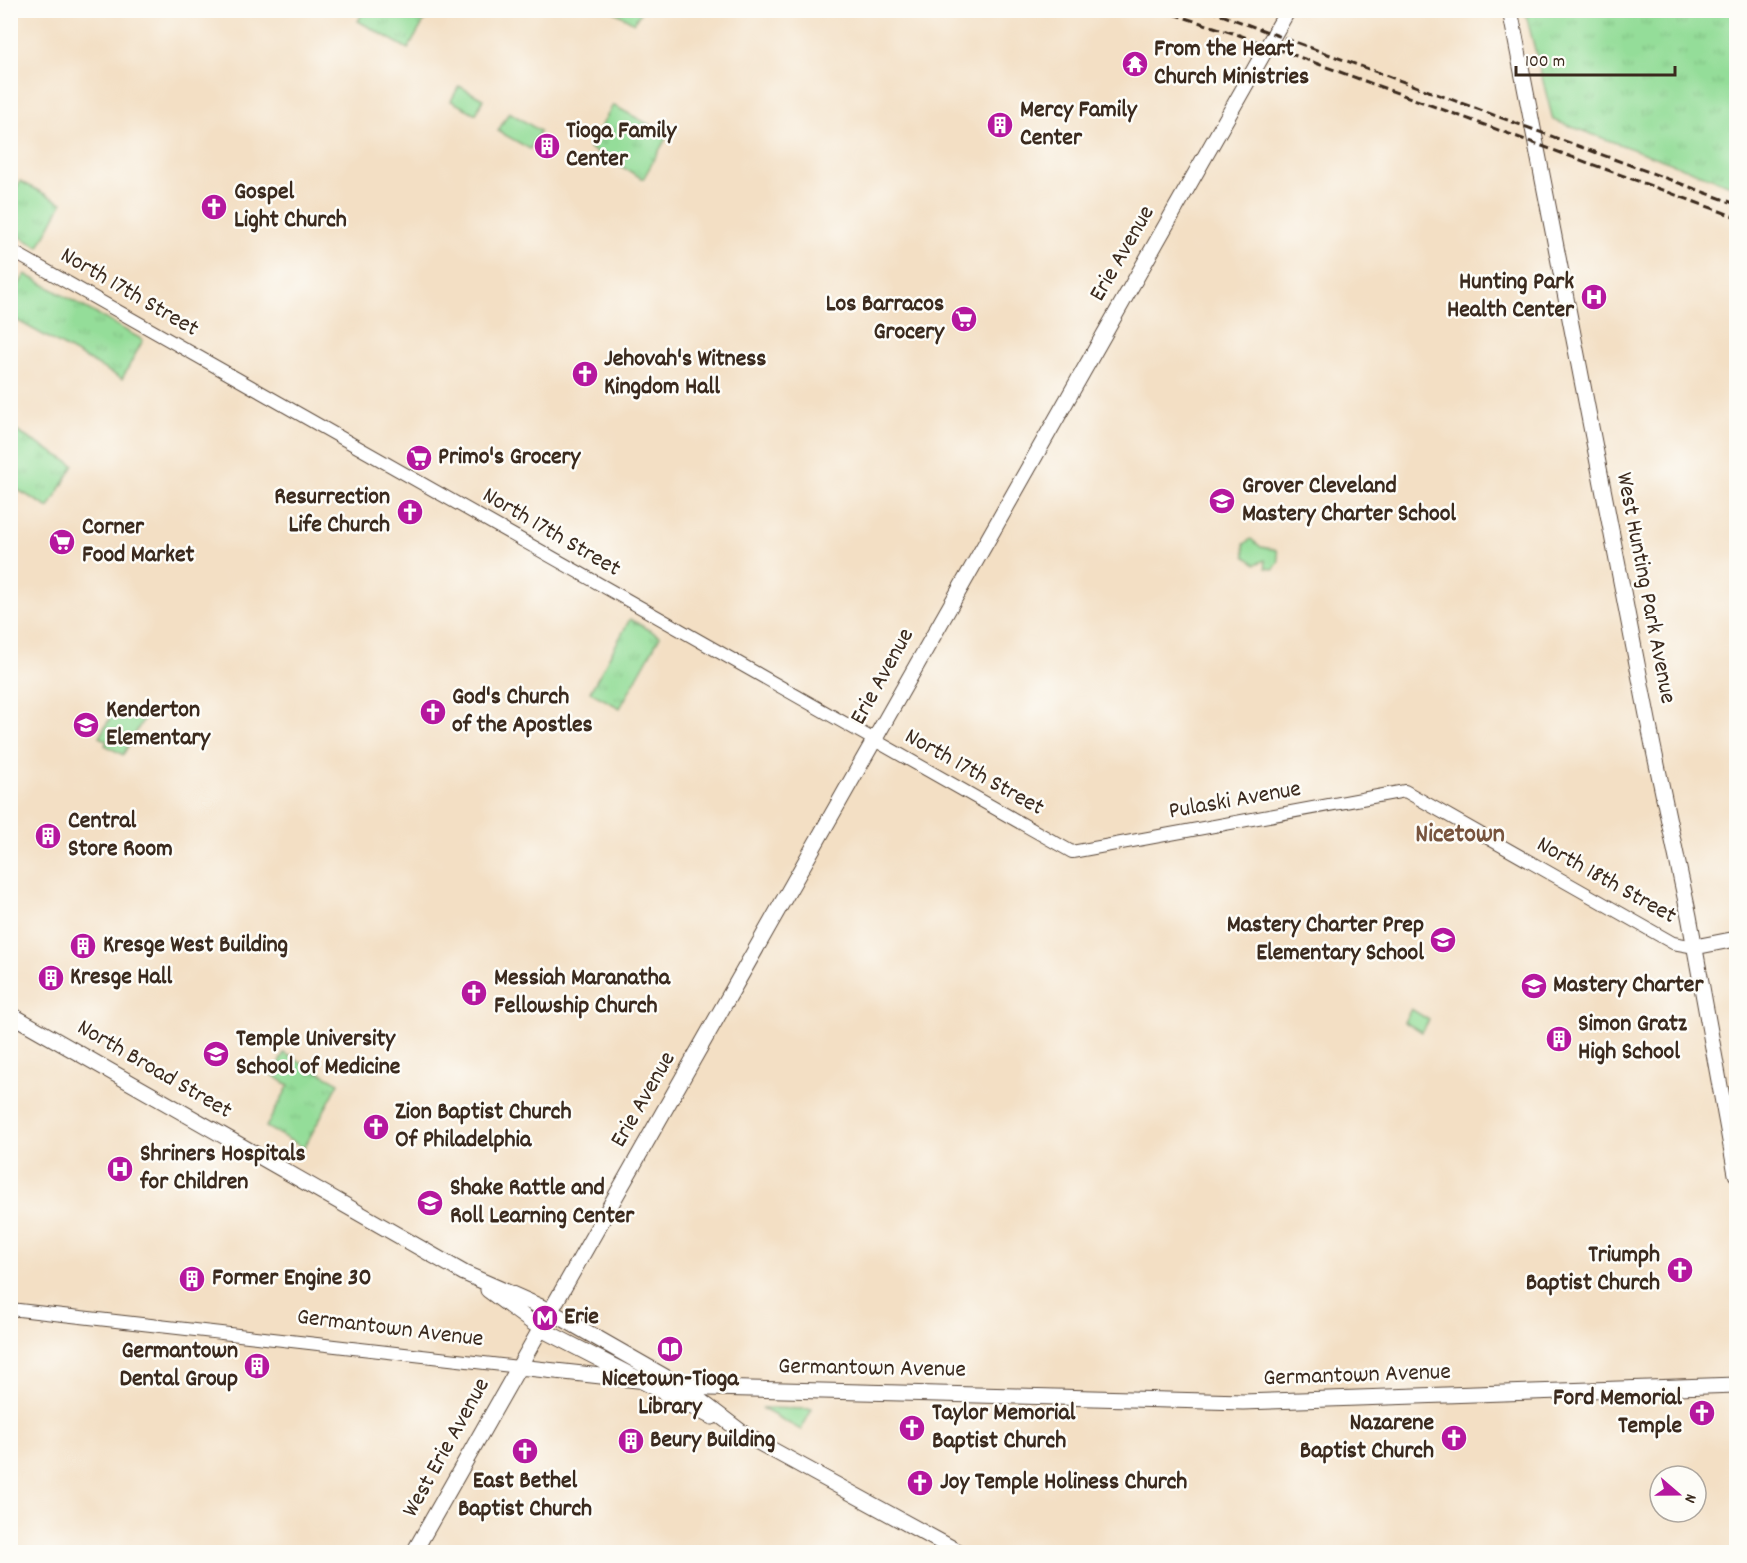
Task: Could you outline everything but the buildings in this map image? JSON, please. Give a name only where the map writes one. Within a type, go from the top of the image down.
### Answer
[{"type":"main road","name":"Erie Avenue","points":[[519,1366],[1288,10]]},
{"type":"main road","name":"West Hunting Park Avenue","points":[[1510,10],[1695,947],[1737,1174]]},
{"type":"main road","points":[[1695,947],[1737,939]]},
{"type":"main road","name":"North Broad Street","points":[[10,1014],[464,1273],[550,1311],[681,1386],[744,1434]]},
{"type":"main road","name":"North Broad Street","points":[[464,1273],[541,1329],[744,1434],[959,1552]]},
{"type":"main road","name":"Germantown Avenue","points":[[519,1366],[681,1386],[1243,1402],[1737,1385]]},
{"type":"main road","name":"West Erie Avenue","points":[[414,1552],[519,1366]]},
{"type":"street","name":"North 17th Street","points":[[10,249],[1072,852]]},
{"type":"street","name":"North 18th Street","points":[[1405,792],[1673,943],[1695,947]]},
{"type":"street","name":"Pulaski Avenue","points":[[1072,852],[1405,792]]},
{"type":"street","name":"Germantown Avenue","points":[[10,1309],[519,1366]]},
{"type":"green space","points":[[641,10],[634,23],[613,11]]},
{"type":"green space","points":[[364,11],[430,11],[408,49],[358,21]]},
{"type":"green space","points":[[1525,11],[1736,11],[1736,187],[1553,120]]},
{"type":"green space","points":[[459,86],[483,99],[476,114],[451,101]]},
{"type":"green space","points":[[613,105],[668,135],[643,179],[589,148]]},
{"type":"green space","points":[[509,112],[540,131],[530,149],[498,131]]},
{"type":"green space","points":[[20,181],[62,203],[39,247],[11,232],[11,198]]},
{"type":"green space","points":[[25,274],[143,340],[122,379],[11,317],[11,300]]},
{"type":"green space","points":[[11,428],[74,465],[49,508],[11,486]]},
{"type":"green space","points":[[1251,539],[1261,547],[1277,550],[1279,561],[1274,569],[1266,568],[1265,560],[1256,564],[1245,556],[1244,544]]},
{"type":"green space","points":[[630,619],[660,636],[620,708],[590,692]]},
{"type":"green space","points":[[116,708],[123,712],[126,708],[144,718],[123,755],[105,745],[107,741],[99,737]]},
{"type":"green space","points":[[1411,1009],[1429,1020],[1422,1032],[1404,1022]]},
{"type":"green space","points":[[284,1053],[339,1083],[304,1148],[266,1127],[289,1085],[272,1075]]},
{"type":"green space","points":[[761,1408],[812,1409],[801,1430]]},
{"type":"railway","points":[[1160,10],[1239,35],[1736,217]]},
{"type":"railway","points":[[1208,10],[1736,204]]},
{"type":"railway","points":[[1732,1552],[1736,1547]]},
{"type":"place","name":"From the Heart Church Ministries","points":[[1135,64]]},
{"type":"place","name":"Mercy Family Center","points":[[1000,125]]},
{"type":"place","name":"Tioga Family Center","points":[[547,146]]},
{"type":"place","name":"Gospel Light Church","points":[[214,207]]},
{"type":"place","name":"Hunting Park Health Center","points":[[1594,297]]},
{"type":"place","name":"Los Barracos Grocery","points":[[964,319]]},
{"type":"place","name":"Jehovah's Witness Kingdom Hall","points":[[585,374]]},
{"type":"place","name":"Primo's Grocery","points":[[419,458]]},
{"type":"place","name":"Grover Cleveland Mastery Charter School","points":[[1222,501]]},
{"type":"place","name":"Resurrection Life Church","points":[[410,512]]},
{"type":"place","name":"Corner Food Market","points":[[62,542]]},
{"type":"place","name":"God's Church of the Apostles","points":[[433,712]]},
{"type":"place","name":"Kenderton Elementary","points":[[86,725]]},
{"type":"place","name":"Central Store Room","points":[[48,836]]},
{"type":"place","name":"Mastery Charter Prep Elementary School","points":[[1443,940]]},
{"type":"place","name":"Kresge West Building","points":[[83,946]]},
{"type":"place","name":"Kresge Hall","points":[[51,978]]},
{"type":"place","name":"Mastery Charter","points":[[1534,986]]},
{"type":"place","name":"Messiah Maranatha Fellowship Church","points":[[474,993]]},
{"type":"place","name":"Simon Gratz High School","points":[[1559,1039]]},
{"type":"place","name":"Temple University School of Medicine","points":[[216,1054]]},
{"type":"place","name":"Zion Baptist Church Of Philadelphia","points":[[376,1127]]},
{"type":"place","name":"Shriners Hospitals for Children","points":[[120,1169]]},
{"type":"place","name":"Shake Rattle and Roll Learning Center","points":[[430,1203]]},
{"type":"place","name":"Triumph Baptist Church","points":[[1680,1270]]},
{"type":"place","name":"Former Engine 30","points":[[192,1279]]},
{"type":"place","name":"Erie","points":[[545,1318]]},
{"type":"place","name":"Nicetown-Tioga Library","points":[[670,1349]]},
{"type":"place","name":"Germantown Dental Group","points":[[257,1366]]},
{"type":"place","name":"Ford Memorial Temple","points":[[1702,1413]]},
{"type":"place","name":"Taylor Memorial Baptist Church","points":[[912,1428]]},
{"type":"place","name":"Nazarene Baptist Church","points":[[1454,1438]]},
{"type":"place","name":"Beury Building","points":[[631,1441]]},
{"type":"place","name":"East Bethel Baptist Church","points":[[525,1451]]},
{"type":"place","name":"Joy Temple Holiness Church","points":[[920,1483]]},
{"type":"district","name":"Nicetown","points":[[1460,835]]}]
